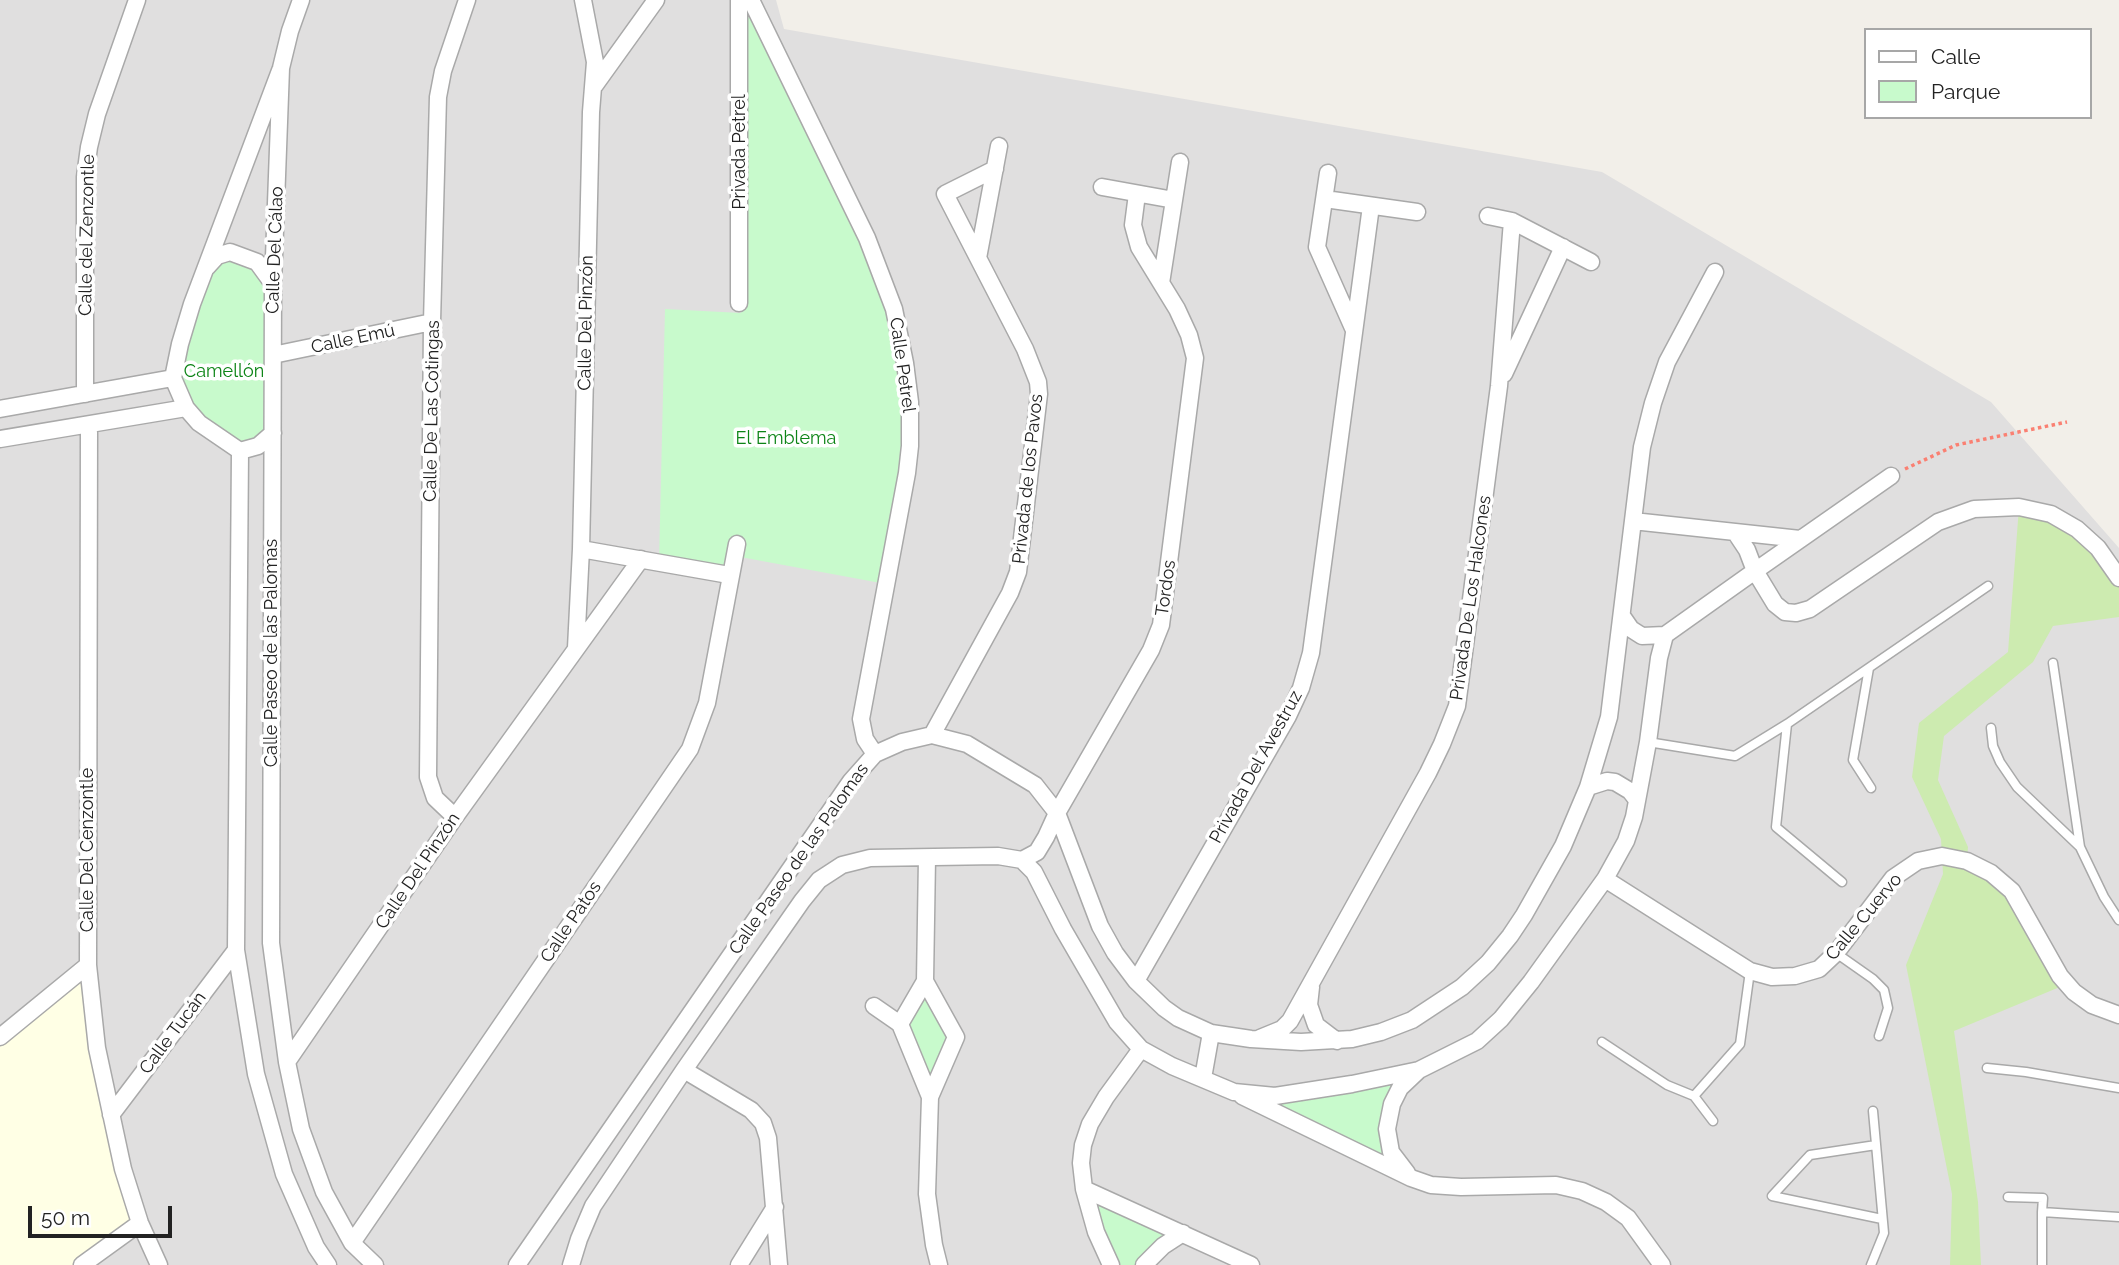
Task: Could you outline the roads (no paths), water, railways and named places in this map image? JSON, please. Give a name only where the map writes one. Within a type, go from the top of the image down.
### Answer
[{"type":"street","name":"Calle del Zenzontle","points":[[85,394],[85,177],[97,114],[137,0]]},
{"type":"street","name":"Calle Del Cálao","points":[[173,377],[180,344],[281,68],[301,0]]},
{"type":"street","name":"Calle De Las Cotingas","points":[[455,817],[435,798],[428,777],[432,322],[438,97],[447,59],[467,0]]},
{"type":"street","name":"Calle Del Pinzón","points":[[576,648],[595,62],[583,0]]},
{"type":"street","points":[[593,87],[656,0]]},
{"type":"street","name":"Privada Petrel","points":[[739,0],[739,303]]},
{"type":"street","name":"Calle Petrel","points":[[751,0],[867,238],[894,309],[905,363],[910,402],[907,473],[861,719],[864,739],[875,754]]},
{"type":"street","name":"Calle Del Cálao","points":[[273,433],[273,284],[281,68]]},
{"type":"street","points":[[978,258],[999,146]]},
{"type":"street","points":[[1161,283],[1180,162]]},
{"type":"street","name":"Privada de los Pavos","points":[[932,735],[1010,593],[1018,572],[1040,394],[1032,365],[945,194],[995,169]]},
{"type":"street","points":[[1328,173],[1317,247],[1353,328]]},
{"type":"street","points":[[1102,187],[1174,200]]},
{"type":"street","name":"Tordos","points":[[1022,860],[1037,852],[1152,650],[1161,625],[1195,358],[1189,335],[1139,247],[1133,225],[1137,194]]},
{"type":"street","points":[[1325,199],[1418,212]]},
{"type":"street","name":"Privada Del Avestruz","points":[[1136,981],[1281,728],[1301,688],[1311,653],[1371,206]]},
{"type":"street","points":[[1488,216],[1513,221],[1591,262]]},
{"type":"street","name":"Privada De Los Halcones","points":[[1251,1039],[1282,1029],[1290,1021],[1428,773],[1457,706],[1499,386],[1513,221]]},
{"type":"street","name":"Privada De Los Halcones","points":[[1499,386],[1563,247]]},
{"type":"street","points":[[207,267],[217,256],[237,253],[257,261],[273,284]]},
{"type":"street","name":"Calle Paseo de las Palomas","points":[[517,1265],[851,781],[875,754],[902,742],[932,735],[967,744],[1035,785],[1058,813],[1100,926],[1115,953],[1136,981],[1164,1008],[1178,1018],[1211,1033],[1251,1039],[1338,1041],[1381,1032],[1412,1020],[1462,987],[1488,963],[1510,936],[1563,846],[1588,788],[1609,717],[1642,447],[1667,362],[1715,272]]},
{"type":"street","name":"Calle Emú","points":[[273,355],[432,322]]},
{"type":"street","points":[[0,409],[173,377],[186,408],[199,422],[240,451],[258,446],[273,433]]},
{"type":"street","points":[[0,439],[186,408]]},
{"type":"street","name":"Calle Del Cenzontle","points":[[89,425],[88,965],[97,1048],[111,1115],[140,1223],[159,1265]]},
{"type":"street","name":"Calle Paseo de las Palomas","points":[[273,433],[271,943],[287,1062],[302,1129],[319,1179],[352,1243],[375,1265]]},
{"type":"street","name":"Calle Paseo de las Palomas","points":[[240,451],[236,950],[256,1074],[284,1174],[316,1247],[328,1265]]},
{"type":"street","points":[[1622,616],[1631,629],[1642,636],[1665,635],[1891,476]]},
{"type":"street","points":[[1735,532],[1775,604],[1785,612],[1796,613],[1810,609],[1938,522],[1974,509],[2013,506],[2033,508],[2051,514],[2077,529],[2098,548],[2119,578]]},
{"type":"street","points":[[1633,521],[1800,539]]},
{"type":"street","name":"Calle Patos","points":[[352,1243],[690,748],[707,703],[729,575],[737,544]]},
{"type":"street","points":[[581,549],[729,575]]},
{"type":"street","name":"Calle Del Pinzón","points":[[287,1062],[455,817],[641,559]]},
{"type":"street","points":[[1234,1092],[1275,1096],[1419,1070],[1476,1041],[1501,1019],[1605,879],[1626,841],[1648,742],[1659,659],[1665,635]]},
{"type":"street","points":[[1588,788],[1607,781],[1615,782],[1630,791],[1637,800]]},
{"type":"street","name":"Calle Paseo de las Palomas","points":[[571,1265],[593,1206],[684,1070],[820,880],[842,865],[870,858],[998,856],[1022,860]]},
{"type":"street","name":"Calle Cuervo","points":[[1605,879],[1750,971],[1772,977],[1794,976],[1819,969],[1836,953],[1893,878],[1909,866],[1918,861],[1942,856],[1967,861],[1991,873],[2012,891],[2060,976],[2074,992],[2092,1004],[2119,1015]]},
{"type":"street","points":[[900,1024],[925,981],[926,858]]},
{"type":"street","points":[[1022,860],[1034,872],[1063,929],[1117,1022],[1141,1049],[1411,1178],[1432,1185],[1556,1185],[1582,1191],[1606,1202],[1628,1218],[1662,1265]]},
{"type":"street","name":"Calle Tucán","points":[[111,1115],[236,950]]},
{"type":"street","points":[[0,1037],[88,965]]},
{"type":"street","points":[[925,981],[956,1037],[930,1097],[927,1194],[939,1265]]},
{"type":"street","points":[[1312,984],[1309,1004],[1317,1025],[1338,1041]]},
{"type":"street","points":[[874,1006],[900,1024],[930,1097]]},
{"type":"street","points":[[1203,1078],[1211,1033]]},
{"type":"street","points":[[1111,1265],[1096,1233],[1084,1189],[1081,1163],[1083,1145],[1090,1124],[1106,1097],[1141,1049]]},
{"type":"street","points":[[684,1070],[751,1110],[763,1123],[768,1138],[779,1265]]},
{"type":"street","points":[[1411,1178],[1391,1152],[1387,1129],[1391,1104],[1400,1088],[1419,1070]]},
{"type":"street","points":[[1084,1189],[1251,1265]]},
{"type":"street","points":[[739,1265],[775,1207]]},
{"type":"street","points":[[82,1265],[140,1223]]},
{"type":"street","points":[[1144,1265],[1163,1246],[1183,1233]]},
{"type":"lane","points":[[1648,742],[1735,756],[1787,724],[1988,586]]},
{"type":"lane","points":[[2053,663],[2080,847],[2104,897],[2119,920]]},
{"type":"lane","points":[[1869,668],[1853,760],[1871,788]]},
{"type":"lane","points":[[1787,724],[1776,827],[1842,882]]},
{"type":"lane","points":[[1991,729],[1993,746],[2000,762],[2017,787],[2080,847]]},
{"type":"lane","points":[[1836,953],[1873,978],[1884,990],[1888,1008],[1880,1036]]},
{"type":"lane","points":[[1693,1096],[1740,1044],[1750,971]]},
{"type":"lane","points":[[1602,1042],[1667,1085],[1693,1096],[1713,1121]]},
{"type":"lane","points":[[1987,1068],[2119,1088]]},
{"type":"lane","points":[[1871,1265],[1884,1233],[1873,1111]]},
{"type":"lane","points":[[1876,1145],[1811,1155],[1772,1196],[1882,1219]]},
{"type":"lane","points":[[2008,1197],[2043,1198],[2042,1265]]},
{"type":"lane","points":[[2042,1212],[2119,1217]]},
{"type":"park label","name":"Camellón","points":[[224,372]]},
{"type":"park label","name":"El Emblema","points":[[786,439]]}]
